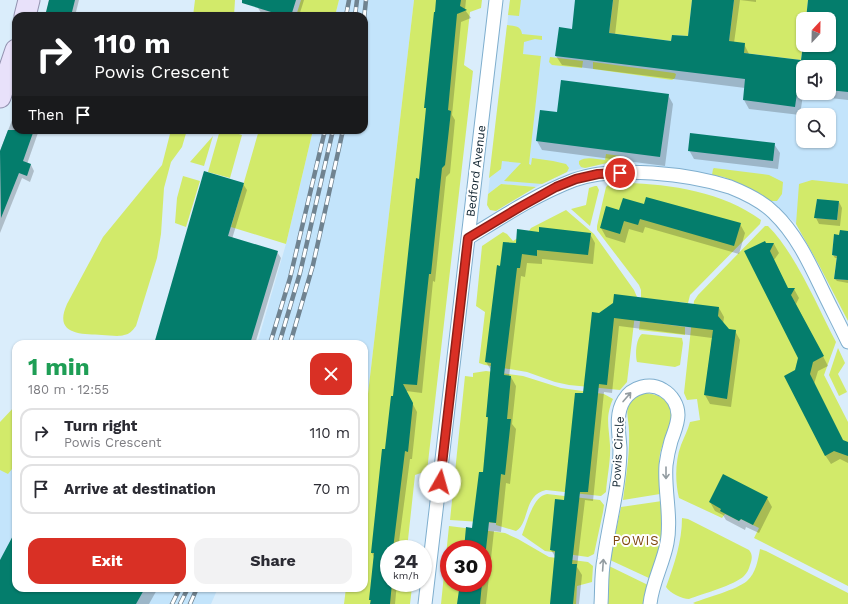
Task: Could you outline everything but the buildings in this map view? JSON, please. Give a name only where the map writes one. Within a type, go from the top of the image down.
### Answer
[{"type":"main road","points":[[26,12],[29,0]]},
{"type":"main road","points":[[0,97],[5,70],[12,57]]},
{"type":"street","name":"Bedford Avenue","points":[[426,604],[496,0]]},
{"type":"street","points":[[468,238],[556,187],[576,179],[598,174],[649,173],[711,182],[732,188],[756,200],[774,213],[782,222],[802,250],[848,342]]},
{"type":"street","name":"Powis Circle","points":[[601,604],[603,560],[615,499],[618,470],[620,412],[623,401],[632,392],[641,387],[651,386],[670,394],[678,413],[678,424],[671,442],[666,465],[670,520],[667,543],[651,594],[650,604]]},
{"type":"shaded area","points":[[339,0],[414,0],[368,394],[368,340],[258,340],[286,244],[312,134],[368,134],[368,12],[336,12]]},
{"type":"shaded area","points":[[510,0],[848,0],[848,286],[829,283],[796,224],[782,211],[757,192],[724,177],[657,166],[631,163],[607,163],[567,172],[536,187],[501,184],[488,194]]},
{"type":"shaded area","points":[[0,443],[12,448],[12,592],[216,592],[211,604],[0,604]]},
{"type":"green space","points":[[195,0],[235,0],[234,12],[194,12]]},
{"type":"green space","points":[[301,0],[339,0],[336,12],[297,12]]},
{"type":"green space","points":[[414,0],[482,0],[481,8],[470,12],[464,65],[473,71],[427,471],[415,475],[408,540],[380,540],[380,592],[411,592],[410,604],[344,604],[346,592],[368,592],[368,394]]},
{"type":"green space","points":[[510,0],[521,0],[519,16],[508,15]]},
{"type":"green space","points":[[613,0],[692,0],[688,36],[672,35],[671,41],[609,33]]},
{"type":"green space","points":[[734,0],[808,0],[807,12],[796,12],[796,52],[802,52],[801,60],[744,53],[729,41]]},
{"type":"green space","points":[[507,25],[519,27],[522,34],[542,36],[542,40],[535,39],[524,42],[523,54],[541,56],[529,164],[531,165],[532,158],[566,164],[569,168],[567,172],[542,184],[504,181],[521,163],[502,161],[501,169],[489,178]]},
{"type":"green space","points":[[550,57],[583,61],[582,68],[552,65],[549,62]]},
{"type":"green space","points":[[593,62],[676,74],[675,78],[672,80],[593,69]]},
{"type":"green space","points":[[170,134],[186,134],[182,147],[171,162],[164,188],[161,234],[157,258],[136,326],[126,335],[119,336],[86,334],[71,331],[66,327],[64,322],[64,314],[67,304],[103,237],[162,165]]},
{"type":"green space","points":[[219,134],[242,135],[230,178],[208,172]]},
{"type":"green space","points":[[258,134],[312,134],[286,244],[231,227]]},
{"type":"green space","points":[[213,136],[204,166],[190,162]]},
{"type":"green space","points":[[606,154],[621,156],[624,163],[607,163],[585,168],[581,167],[579,164],[579,161],[582,159],[591,158],[605,160]]},
{"type":"green space","points":[[714,168],[769,175],[783,182],[782,194],[777,201],[770,201],[742,185],[724,177],[712,175]]},
{"type":"green space","points":[[183,176],[200,181],[186,227],[175,223],[177,198]]},
{"type":"green space","points":[[812,180],[848,184],[848,236],[834,235],[832,255],[837,256],[834,279],[848,280],[848,321],[796,224],[799,184]],"holes":[[[817,199],[839,202],[837,220],[815,218]]]},
{"type":"green space","points":[[626,183],[661,185],[696,191],[713,196],[746,210],[761,220],[760,224],[690,295],[688,303],[641,298],[641,290],[639,285],[597,230],[606,187],[608,185]]},
{"type":"green space","points":[[501,184],[536,187],[496,211],[490,210],[487,205],[488,194]]},
{"type":"green space","points":[[597,186],[599,190],[590,226],[571,209],[586,205],[589,188]]},
{"type":"green space","points":[[566,210],[594,234],[634,290],[637,297],[627,382],[620,390],[569,385],[555,382],[527,372],[479,363],[485,312],[476,306],[482,246],[503,232],[513,241],[529,231],[531,228]]},
{"type":"green space","points":[[765,226],[768,226],[788,251],[814,297],[836,342],[824,375],[848,422],[848,586],[754,538],[759,528],[741,519],[739,521],[725,514],[722,518],[679,498],[676,472],[679,451],[690,422],[700,420],[697,399],[687,400],[684,393],[694,301],[698,295]]},
{"type":"green space","points":[[640,321],[685,327],[685,335],[639,330]]},
{"type":"green space","points":[[642,334],[682,338],[683,343],[680,365],[675,367],[637,362],[636,347],[638,339]]},
{"type":"green space","points":[[838,348],[845,363],[838,374],[847,392],[839,396],[829,375]]},
{"type":"green space","points":[[486,371],[523,376],[561,388],[604,394],[613,399],[608,417],[610,451],[606,492],[601,496],[546,490],[539,493],[530,503],[523,522],[516,531],[496,525],[496,523],[450,520],[465,376],[473,377],[473,373]]},
{"type":"green space","points":[[645,393],[657,395],[666,401],[671,410],[672,416],[660,454],[660,494],[623,500],[629,448],[628,406],[635,397]]},
{"type":"green space","points":[[12,409],[12,469],[8,474],[0,470],[0,422]]},
{"type":"green space","points":[[547,494],[600,500],[604,505],[594,554],[588,557],[545,551],[522,535],[534,505],[542,496]]},
{"type":"green space","points":[[662,501],[664,518],[660,546],[651,579],[610,560],[621,507]]},
{"type":"green space","points":[[682,518],[688,519],[749,550],[752,555],[752,559],[745,575],[726,586],[689,599],[683,598],[670,591],[666,587],[675,562],[679,545]]},
{"type":"green space","points":[[449,526],[505,533],[549,557],[588,562],[593,566],[592,582],[577,586],[576,604],[441,604],[442,592],[492,592],[492,540],[448,540]]},
{"type":"green space","points":[[760,549],[848,593],[848,604],[693,603],[729,590],[747,581],[755,570]]},
{"type":"green space","points":[[609,566],[648,585],[644,604],[608,604]]},
{"type":"railway","points":[[347,12],[349,0]]},
{"type":"railway","points":[[356,12],[357,0]]},
{"type":"railway","points":[[365,12],[366,0]]},
{"type":"railway","points":[[271,340],[290,278],[324,134]]},
{"type":"railway","points":[[280,340],[300,273],[332,134]]},
{"type":"railway","points":[[291,340],[313,265],[342,134]]},
{"type":"railway","points":[[172,604],[178,592]]},
{"type":"railway","points":[[180,604],[186,592]]},
{"type":"railway","points":[[190,604],[195,592]]},
{"type":"district","name":"POWIS","points":[[636,540]]},
{"type":"route","points":[[440,482],[468,238],[556,187],[576,179],[598,174],[620,173]]}]
